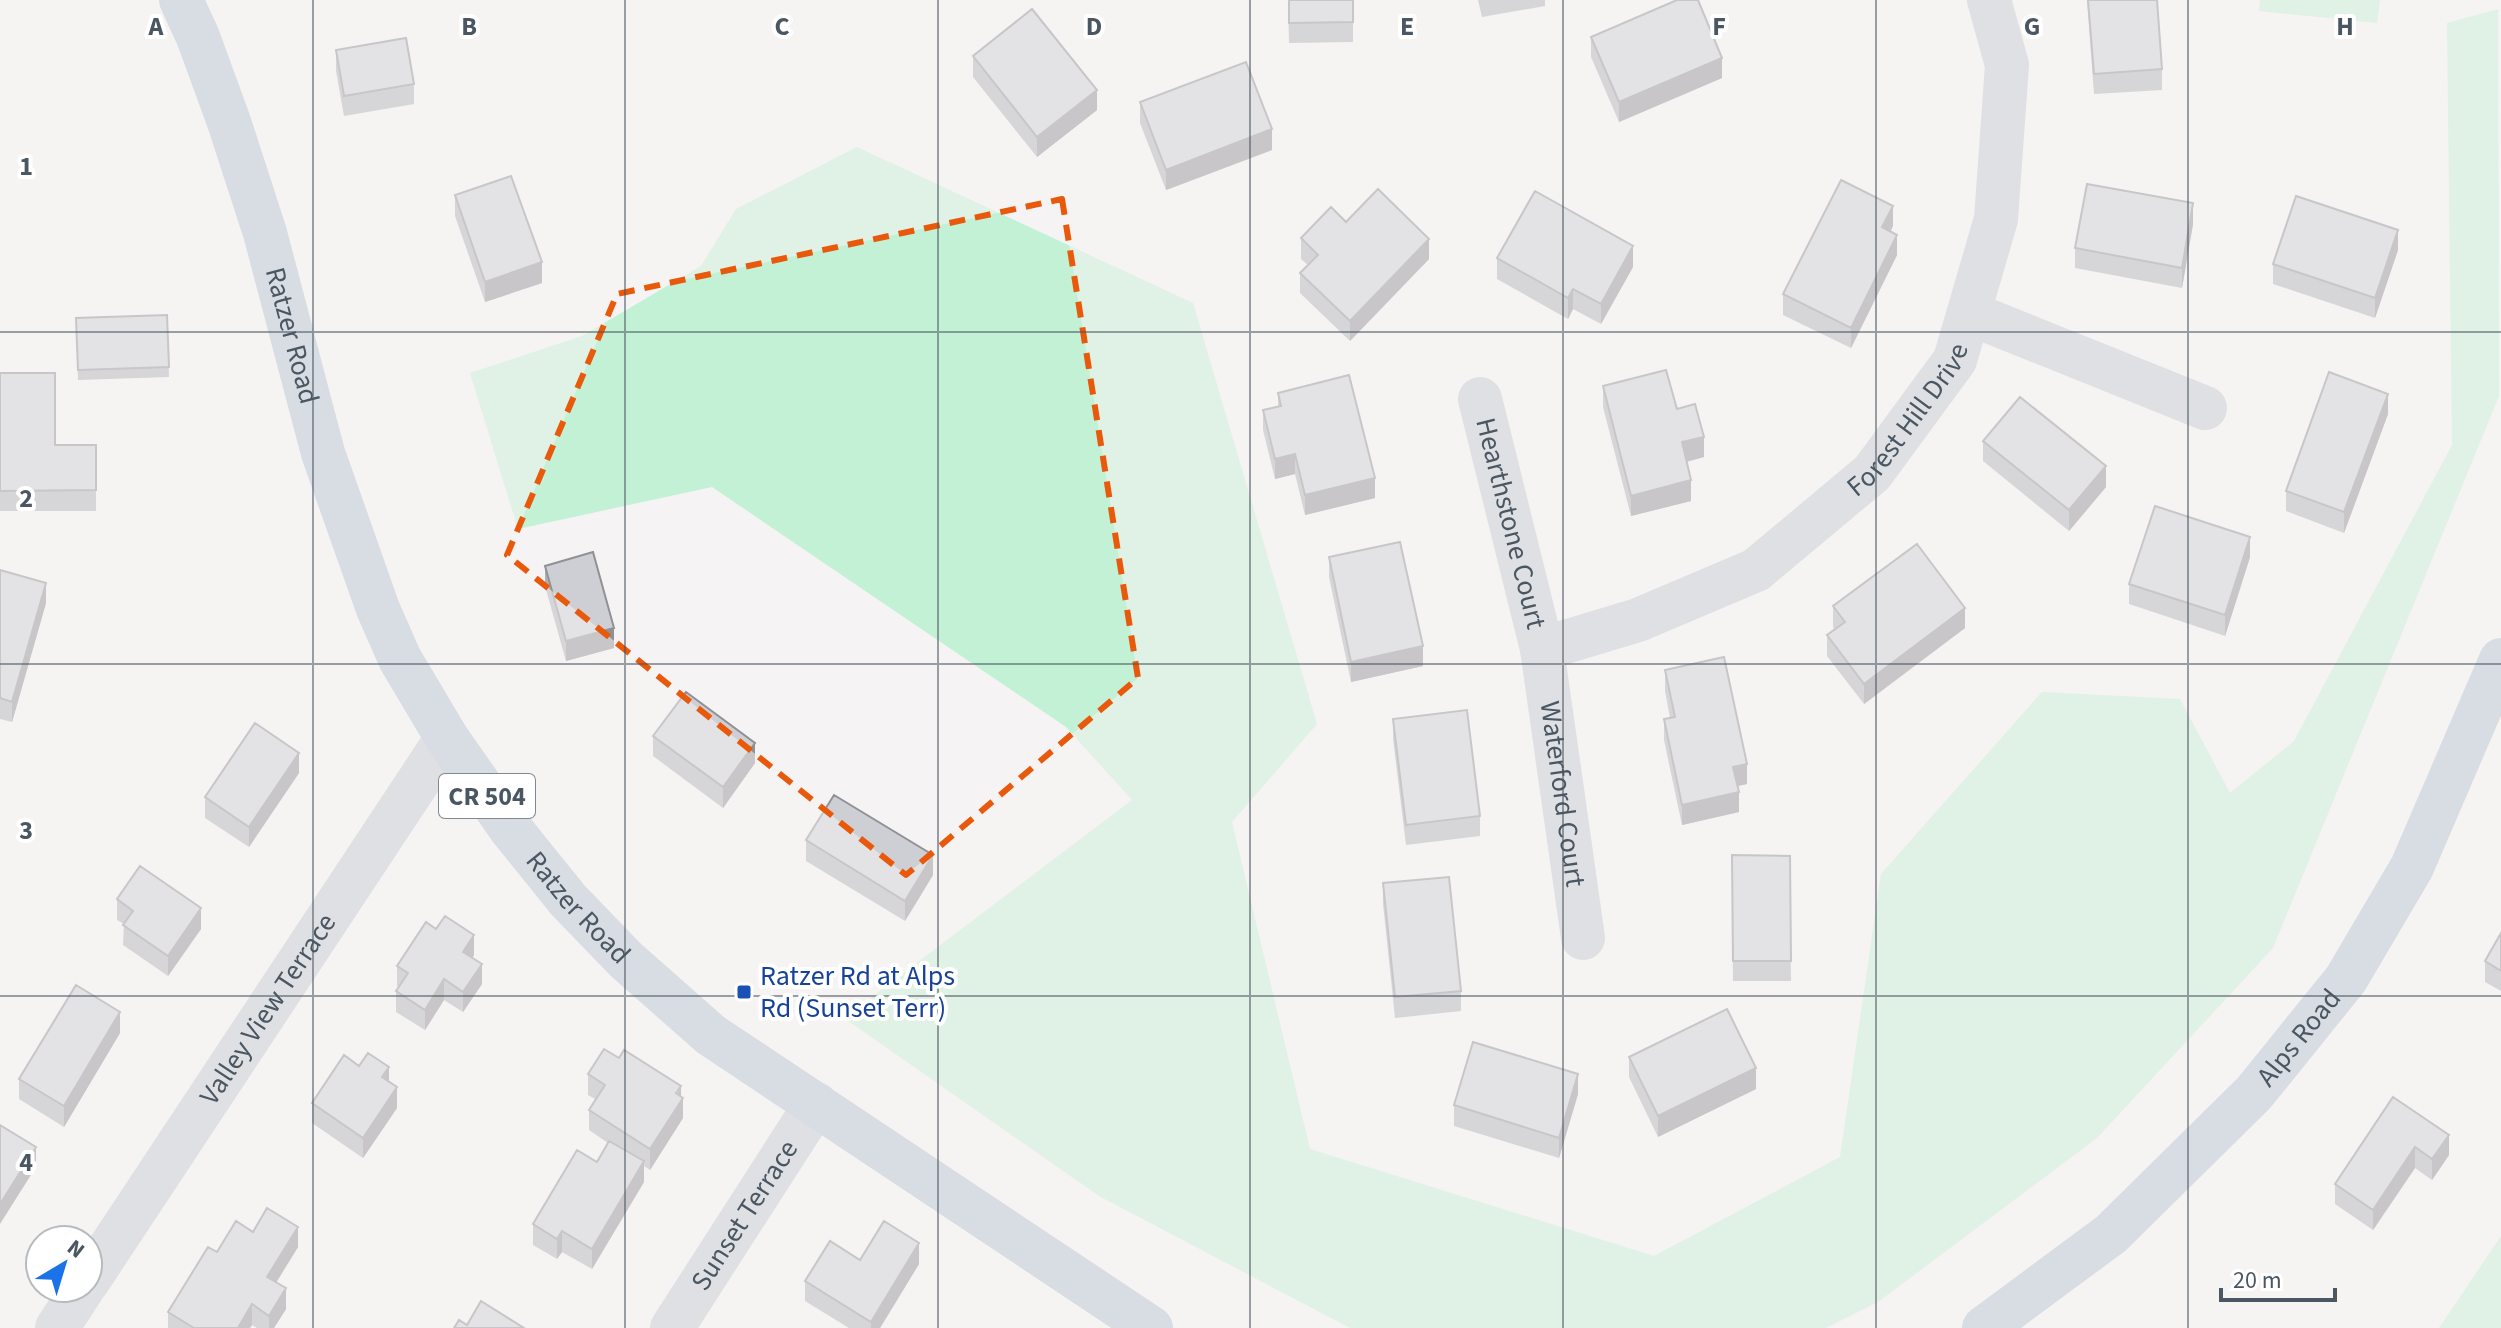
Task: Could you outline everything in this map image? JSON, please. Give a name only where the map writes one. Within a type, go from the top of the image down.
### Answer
[{"type":"main road","name":"Ratzer Road","points":[[181,0],[208,66],[265,233],[323,453],[378,609],[400,659],[447,738],[510,828],[568,900],[626,960],[711,1035],[1151,1328]]},
{"type":"main road","name":"Alps Road","points":[[1984,1328],[2111,1234],[2254,1093],[2346,979],[2412,867],[2501,660]]},
{"type":"main road","points":[[2038,1328],[2111,1234]]},
{"type":"street","name":"Forest Hill Drive","points":[[1542,649],[1638,620],[1756,570],[1872,473],[1955,360],[1996,219],[2007,65],[1989,0]]},
{"type":"street","points":[[1969,313],[2205,408]]},
{"type":"street","name":"Hearthstone Court","points":[[1480,399],[1542,649]]},
{"type":"street","name":"Waterford Court","points":[[1542,649],[1583,938]]},
{"type":"street","name":"Valley View Terrace","points":[[104,1257],[447,738]]},
{"type":"street","name":"Sunset Terrace","points":[[672,1328],[816,1104]]},
{"type":"street","points":[[57,1328],[73,1304]]},
{"type":"highlighted area","points":[[1062,199],[1138,678],[906,875],[507,555],[617,294]]},
{"type":"green space","points":[[2260,0],[2380,0],[2377,23],[2259,11]]},
{"type":"green space","points":[[2498,9],[2499,396],[2273,948],[2097,1138],[1878,1302],[1826,1328],[1350,1328],[1099,1196],[844,1018],[1132,800],[1066,727],[712,487],[518,529],[470,373],[582,336],[701,266],[736,209],[857,147],[1193,303],[1317,724],[1232,822],[1310,1149],[1654,1256],[1840,1157],[1881,874],[2042,692],[2180,699],[2230,793],[2294,741],[2452,445],[2447,23]]},
{"type":"green space","points":[[2501,1236],[2501,1328],[2439,1328]]},
{"type":"building","points":[[1289,0],[1353,0],[1353,22],[1289,23]]},
{"type":"building","points":[[1677,0],[1698,0],[1722,58],[1619,102],[1591,37]]},
{"type":"building","points":[[2088,0],[2157,0],[2162,69],[2094,74]]},
{"type":"building","points":[[1032,9],[1097,90],[1037,137],[973,56]]},
{"type":"building","points":[[406,38],[414,84],[344,96],[336,50]]},
{"type":"building","points":[[1246,62],[1272,129],[1166,170],[1140,102]]},
{"type":"building","points":[[511,176],[542,262],[485,282],[455,195]]},
{"type":"building","points":[[1841,180],[1893,206],[1882,227],[1897,235],[1851,328],[1783,294]]},
{"type":"building","points":[[2087,184],[2193,203],[2182,268],[2075,248]]},
{"type":"building","points":[[1378,189],[1429,239],[1350,321],[1300,273],[1318,255],[1301,238],[1331,207],[1346,222]]},
{"type":"building","points":[[1535,191],[1633,246],[1601,304],[1573,289],[1568,298],[1497,258]]},
{"type":"building","points":[[2296,196],[2398,230],[2375,298],[2273,264]]},
{"type":"building","points":[[167,315],[169,367],[78,370],[76,318]]},
{"type":"building","points":[[1666,370],[1677,409],[1695,404],[1704,437],[1682,442],[1691,480],[1631,496],[1603,386]]},
{"type":"building","points":[[2329,372],[2388,394],[2344,512],[2286,491]]},
{"type":"building","points":[[0,373],[55,373],[55,445],[96,445],[96,490],[0,491]]},
{"type":"building","points":[[1349,375],[1375,478],[1305,495],[1295,454],[1275,459],[1263,410],[1281,406],[1278,393]]},
{"type":"building","points":[[2020,397],[2106,466],[2069,510],[1983,441]]},
{"type":"building","points":[[2155,506],[2250,537],[2225,615],[2129,584]]},
{"type":"building","points":[[1400,542],[1423,646],[1351,662],[1329,557]]},
{"type":"building","points":[[1917,544],[1965,608],[1864,684],[1827,635],[1845,622],[1833,606]]},
{"type":"building","points":[[593,552],[614,628],[566,641],[545,566]]},
{"type":"building","points":[[0,570],[46,583],[12,702],[0,698]]},
{"type":"building","points":[[1724,657],[1747,764],[1733,767],[1739,792],[1682,805],[1664,719],[1675,717],[1665,670]]},
{"type":"building","points":[[686,692],[755,743],[723,787],[653,736]]},
{"type":"building","points":[[1467,710],[1480,816],[1406,825],[1393,719]]},
{"type":"building","points":[[255,723],[299,753],[249,827],[205,797]]},
{"type":"building","points":[[834,795],[933,855],[905,901],[806,840]]},
{"type":"building","points":[[1732,855],[1790,856],[1791,961],[1733,961]]},
{"type":"building","points":[[140,866],[201,908],[168,956],[123,925],[133,911],[117,899]]},
{"type":"building","points":[[1449,877],[1461,991],[1395,997],[1383,883]]},
{"type":"building","points":[[445,916],[474,935],[463,952],[482,964],[463,992],[444,979],[425,1010],[396,991],[408,973],[397,966],[426,922],[436,929]]},
{"type":"building","points":[[2501,933],[2501,971],[2485,961]]},
{"type":"building","points":[[76,985],[120,1012],[64,1106],[19,1079]]},
{"type":"building","points":[[1727,1009],[1756,1068],[1658,1116],[1629,1057]]},
{"type":"building","points":[[1473,1042],[1578,1074],[1559,1138],[1454,1105]]},
{"type":"building","points":[[604,1049],[619,1058],[624,1050],[681,1086],[676,1093],[683,1098],[650,1149],[589,1110],[605,1085],[588,1074]]},
{"type":"building","points":[[368,1053],[389,1067],[382,1077],[397,1087],[363,1138],[312,1103],[344,1055],[359,1066]]},
{"type":"building","points":[[2393,1097],[2449,1135],[2432,1159],[2415,1147],[2373,1210],[2335,1184]]},
{"type":"building","points":[[0,1125],[36,1147],[0,1204]]},
{"type":"building","points":[[609,1141],[644,1161],[592,1249],[562,1231],[557,1239],[533,1224],[577,1150],[597,1162]]},
{"type":"building","points":[[267,1208],[298,1227],[267,1277],[286,1288],[269,1316],[252,1304],[238,1328],[194,1328],[168,1312],[208,1247],[217,1252],[236,1221],[253,1232]]},
{"type":"building","points":[[884,1221],[919,1243],[871,1322],[805,1281],[830,1241],[860,1260]]},
{"type":"building","points":[[481,1301],[524,1328],[454,1328],[459,1320],[467,1325]]},
{"type":"place","name":"Ratzer Rd at Alps Rd (Sunset Terr)","points":[[744,992]]}]
